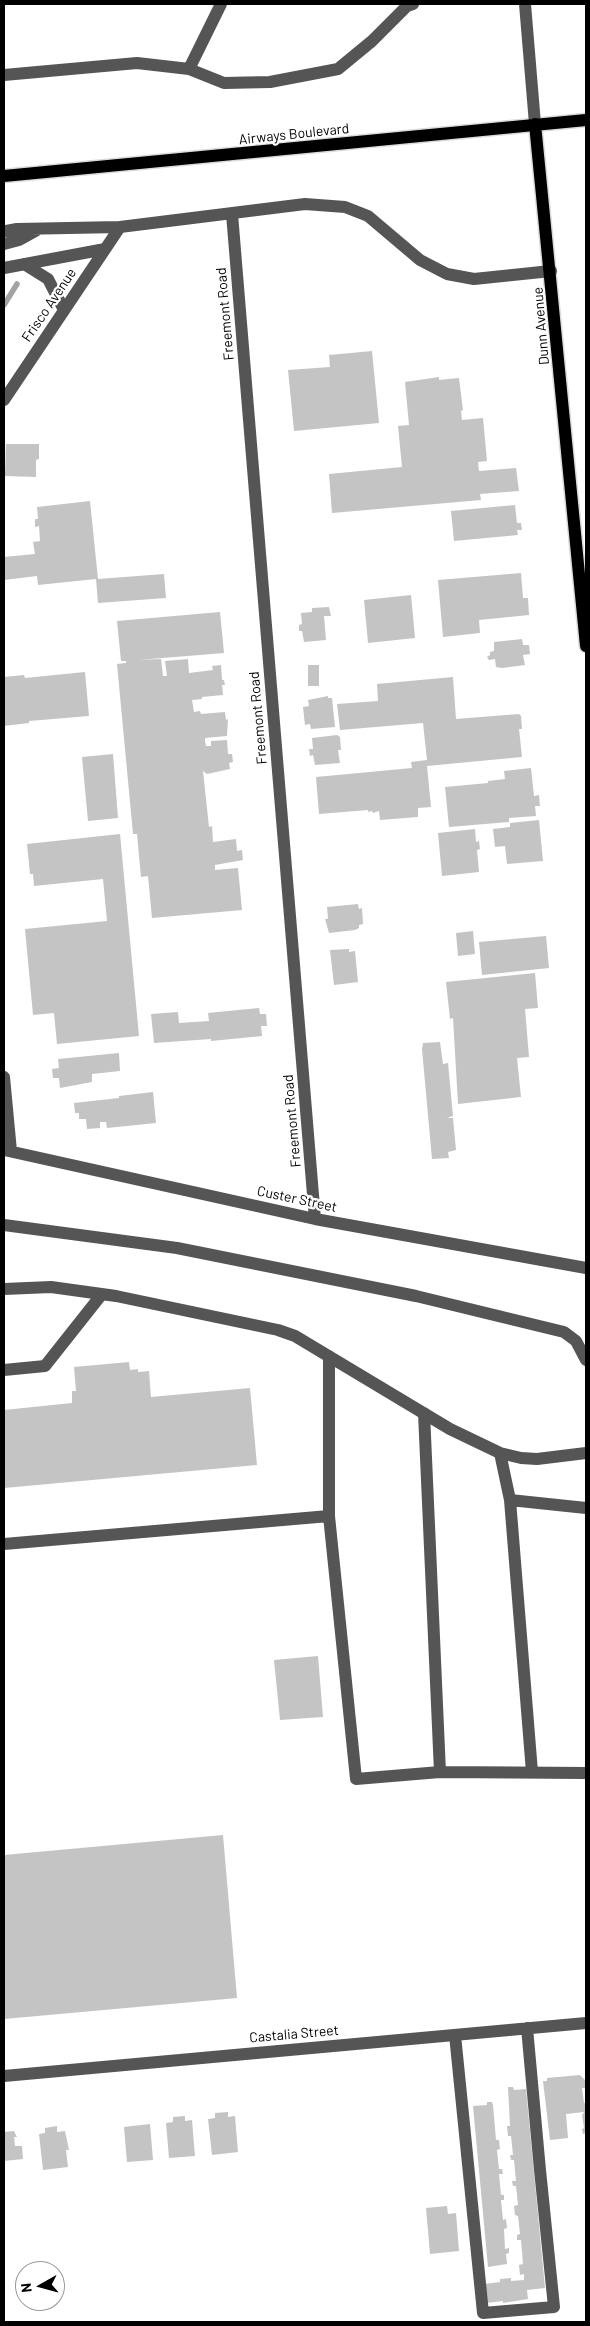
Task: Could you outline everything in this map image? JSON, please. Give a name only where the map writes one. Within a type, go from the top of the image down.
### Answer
[{"type":"main road","name":"Airways Boulevard","points":[[4,176],[586,120]]},
{"type":"main road","name":"Dunn Avenue","points":[[536,124],[586,646]]},
{"type":"street","points":[[189,68],[220,4]]},
{"type":"street","points":[[4,76],[137,63],[189,68],[224,83],[270,82],[338,69],[372,41],[406,6],[413,4]]},
{"type":"street","name":"Dunn Avenue","points":[[525,4],[536,124]]},
{"type":"street","points":[[5,238],[17,229],[120,227],[147,222],[232,214],[305,204],[345,207],[368,216],[420,260],[447,274],[474,279],[551,271]]},
{"type":"street","name":"Freemont Road","points":[[232,214],[315,1218]]},
{"type":"street","name":"Frisco Avenue","points":[[4,400],[120,227]]},
{"type":"street","points":[[4,268],[105,248]]},
{"type":"street","points":[[24,264],[48,280],[64,310]]},
{"type":"street","points":[[4,1077],[7,1151]]},
{"type":"street","name":"Custer Street","points":[[7,1151],[315,1218],[586,1268]]},
{"type":"street","points":[[4,1225],[177,1248],[416,1296],[564,1332],[576,1341],[586,1360]]},
{"type":"street","points":[[4,1289],[51,1287],[102,1294],[278,1330],[295,1336],[450,1429],[500,1453],[521,1458],[537,1459],[586,1453]]},
{"type":"street","points":[[4,1370],[45,1366],[102,1294]]},
{"type":"street","points":[[329,1356],[329,1516],[356,1779],[440,1772],[586,1773]]},
{"type":"street","points":[[424,1413],[440,1772]]},
{"type":"street","points":[[500,1453],[510,1500],[532,1772]]},
{"type":"street","points":[[510,1500],[586,1508]]},
{"type":"street","points":[[4,1544],[329,1516]]},
{"type":"street","name":"Castalia Street","points":[[4,2076],[586,2023]]},
{"type":"street","points":[[455,2035],[483,2313],[554,2307],[528,2028]]},
{"type":"building","points":[[372,351],[379,423],[294,431],[288,370],[330,367],[329,355]]},
{"type":"building","points":[[439,377],[439,380],[459,378],[463,410],[461,411],[462,420],[483,418],[487,461],[478,462],[479,471],[516,468],[519,491],[480,494],[481,500],[332,513],[329,474],[402,467],[398,426],[409,425],[405,382]]},
{"type":"building","points":[[6,444],[39,444],[39,459],[36,460],[36,477],[5,476]]},
{"type":"building","points":[[90,501],[98,579],[164,574],[166,598],[98,603],[96,579],[38,585],[37,576],[4,580],[4,557],[35,554],[33,542],[40,541],[39,526],[35,527],[35,519],[38,519],[37,507]]},
{"type":"building","points":[[515,505],[517,523],[521,523],[522,530],[517,530],[518,535],[454,541],[451,511]]},
{"type":"building","points":[[521,573],[523,598],[528,598],[529,615],[479,620],[480,633],[443,637],[438,580]]},
{"type":"building","points":[[411,595],[415,638],[368,643],[364,600]]},
{"type":"building","points":[[329,607],[331,616],[324,616],[326,640],[304,642],[302,631],[299,631],[299,625],[302,624],[301,613],[312,612],[312,608]]},
{"type":"building","points":[[220,612],[224,653],[138,660],[161,659],[163,676],[167,676],[165,661],[188,659],[189,673],[213,670],[212,666],[221,665],[222,680],[224,680],[225,685],[222,685],[223,695],[192,700],[194,712],[200,711],[201,714],[225,712],[226,720],[228,719],[227,736],[205,738],[205,741],[206,746],[211,746],[211,741],[227,740],[228,754],[232,754],[233,762],[229,763],[230,769],[207,774],[203,771],[209,827],[212,826],[213,842],[236,839],[237,851],[242,850],[243,860],[215,865],[215,870],[238,868],[242,910],[152,918],[148,876],[141,877],[137,834],[133,834],[117,664],[126,663],[126,661],[121,661],[117,621]]},
{"type":"building","points":[[522,639],[523,645],[529,645],[530,654],[523,655],[525,665],[496,667],[495,659],[489,660],[487,657],[490,655],[490,652],[494,651],[494,642]]},
{"type":"building","points":[[308,665],[319,665],[319,686],[308,686]]},
{"type":"building","points":[[85,672],[89,716],[29,721],[29,723],[4,726],[4,677],[24,675],[25,678]]},
{"type":"building","points":[[453,677],[456,719],[519,714],[521,716],[522,729],[519,729],[522,757],[427,766],[431,807],[418,808],[418,817],[380,820],[379,811],[373,813],[372,811],[368,812],[368,810],[319,814],[316,777],[412,768],[411,762],[427,760],[423,723],[340,730],[337,704],[378,701],[377,684]]},
{"type":"building","points":[[328,696],[328,698],[332,698],[335,727],[311,729],[310,724],[305,725],[303,707],[309,706],[308,700]]},
{"type":"building","points":[[337,735],[340,737],[341,750],[338,750],[340,763],[315,765],[313,755],[310,756],[309,749],[313,749],[312,738]]},
{"type":"building","points":[[113,754],[118,818],[88,821],[82,757]]},
{"type":"building","points":[[531,768],[534,796],[539,795],[540,806],[535,806],[536,816],[509,818],[509,822],[449,827],[445,787],[488,783],[488,781],[505,779],[504,771]]},
{"type":"building","points":[[539,820],[543,861],[507,864],[505,846],[495,847],[493,829],[510,827],[510,823]]},
{"type":"building","points":[[475,829],[476,842],[479,841],[480,849],[477,850],[479,872],[442,876],[438,833]]},
{"type":"building","points":[[120,834],[139,1036],[57,1044],[54,1013],[33,1015],[25,929],[107,921],[103,879],[34,886],[33,874],[30,874],[27,844]]},
{"type":"building","points":[[358,904],[359,909],[362,908],[363,924],[359,925],[359,928],[329,933],[325,919],[328,919],[327,907]]},
{"type":"building","points":[[473,931],[475,954],[458,956],[456,933]]},
{"type":"building","points":[[546,936],[549,968],[482,975],[479,942]]},
{"type":"building","points":[[349,949],[349,952],[355,951],[358,982],[334,985],[330,950]]},
{"type":"building","points":[[535,973],[538,1008],[525,1009],[529,1057],[517,1058],[521,1097],[458,1104],[453,1018],[450,1019],[446,982]]},
{"type":"building","points":[[259,1008],[260,1014],[266,1014],[267,1026],[261,1026],[262,1036],[211,1041],[211,1039],[154,1043],[151,1014],[178,1012],[179,1023],[209,1021],[208,1013]]},
{"type":"building","points":[[440,1042],[443,1064],[448,1063],[453,1116],[447,1118],[453,1118],[456,1150],[448,1152],[449,1158],[432,1159],[422,1049],[423,1043]]},
{"type":"building","points":[[119,1053],[120,1071],[92,1074],[92,1082],[60,1088],[59,1078],[53,1078],[52,1069],[59,1068],[58,1059]]},
{"type":"building","points":[[153,1092],[156,1123],[107,1128],[106,1122],[100,1122],[100,1128],[87,1129],[86,1119],[79,1119],[79,1113],[75,1113],[74,1103]]},
{"type":"building","points":[[129,1362],[130,1370],[138,1369],[138,1372],[149,1371],[151,1397],[250,1388],[257,1465],[4,1488],[4,1410],[72,1403],[72,1391],[76,1391],[74,1367]]},
{"type":"building","points":[[318,1656],[323,1717],[280,1720],[274,1660]]},
{"type":"building","points":[[223,1835],[237,1998],[4,2019],[4,1855]]},
{"type":"building","points":[[580,2075],[585,2080],[585,2088],[582,2088],[584,2103],[586,2102],[586,2133],[583,2134],[582,2129],[584,2128],[582,2115],[584,2112],[566,2114],[568,2138],[550,2140],[543,2081],[547,2081],[547,2078]]},
{"type":"building","points":[[508,2087],[513,2087],[514,2090],[526,2089],[545,2288],[527,2290],[528,2299],[503,2303],[503,2301],[486,2303],[484,2284],[500,2282],[500,2279],[511,2278],[511,2281],[524,2280],[524,2274],[520,2275],[519,2265],[523,2264],[521,2240],[517,2240],[517,2235],[520,2234],[518,2216],[515,2215],[514,2206],[518,2205],[516,2186],[513,2186],[512,2181],[516,2181],[514,2160],[511,2160],[510,2155],[513,2155],[511,2136],[508,2136],[507,2126],[510,2126]]},
{"type":"building","points":[[487,2102],[492,2102],[493,2105],[496,2140],[499,2140],[500,2149],[497,2150],[499,2169],[502,2169],[503,2174],[499,2174],[501,2195],[504,2195],[504,2200],[501,2200],[503,2220],[506,2219],[507,2228],[504,2229],[505,2249],[509,2248],[509,2253],[506,2254],[507,2264],[488,2267],[473,2106],[487,2105]]},
{"type":"building","points":[[228,2112],[228,2117],[235,2116],[238,2152],[212,2155],[208,2119],[215,2118],[215,2113]]},
{"type":"building","points":[[185,2116],[185,2121],[192,2120],[195,2156],[169,2158],[166,2123],[173,2122],[173,2117]]},
{"type":"building","points":[[150,2124],[153,2160],[127,2162],[124,2127]]},
{"type":"building","points":[[57,2126],[57,2132],[65,2131],[69,2150],[66,2150],[68,2167],[43,2170],[39,2134],[45,2133],[45,2128]]},
{"type":"building","points":[[14,2131],[17,2137],[14,2137],[15,2146],[22,2146],[23,2159],[4,2161],[4,2132]]},
{"type":"building","points":[[447,2206],[448,2214],[456,2213],[459,2251],[430,2254],[426,2208]]},
{"type":"waterway","points":[[4,305],[17,284]]}]
